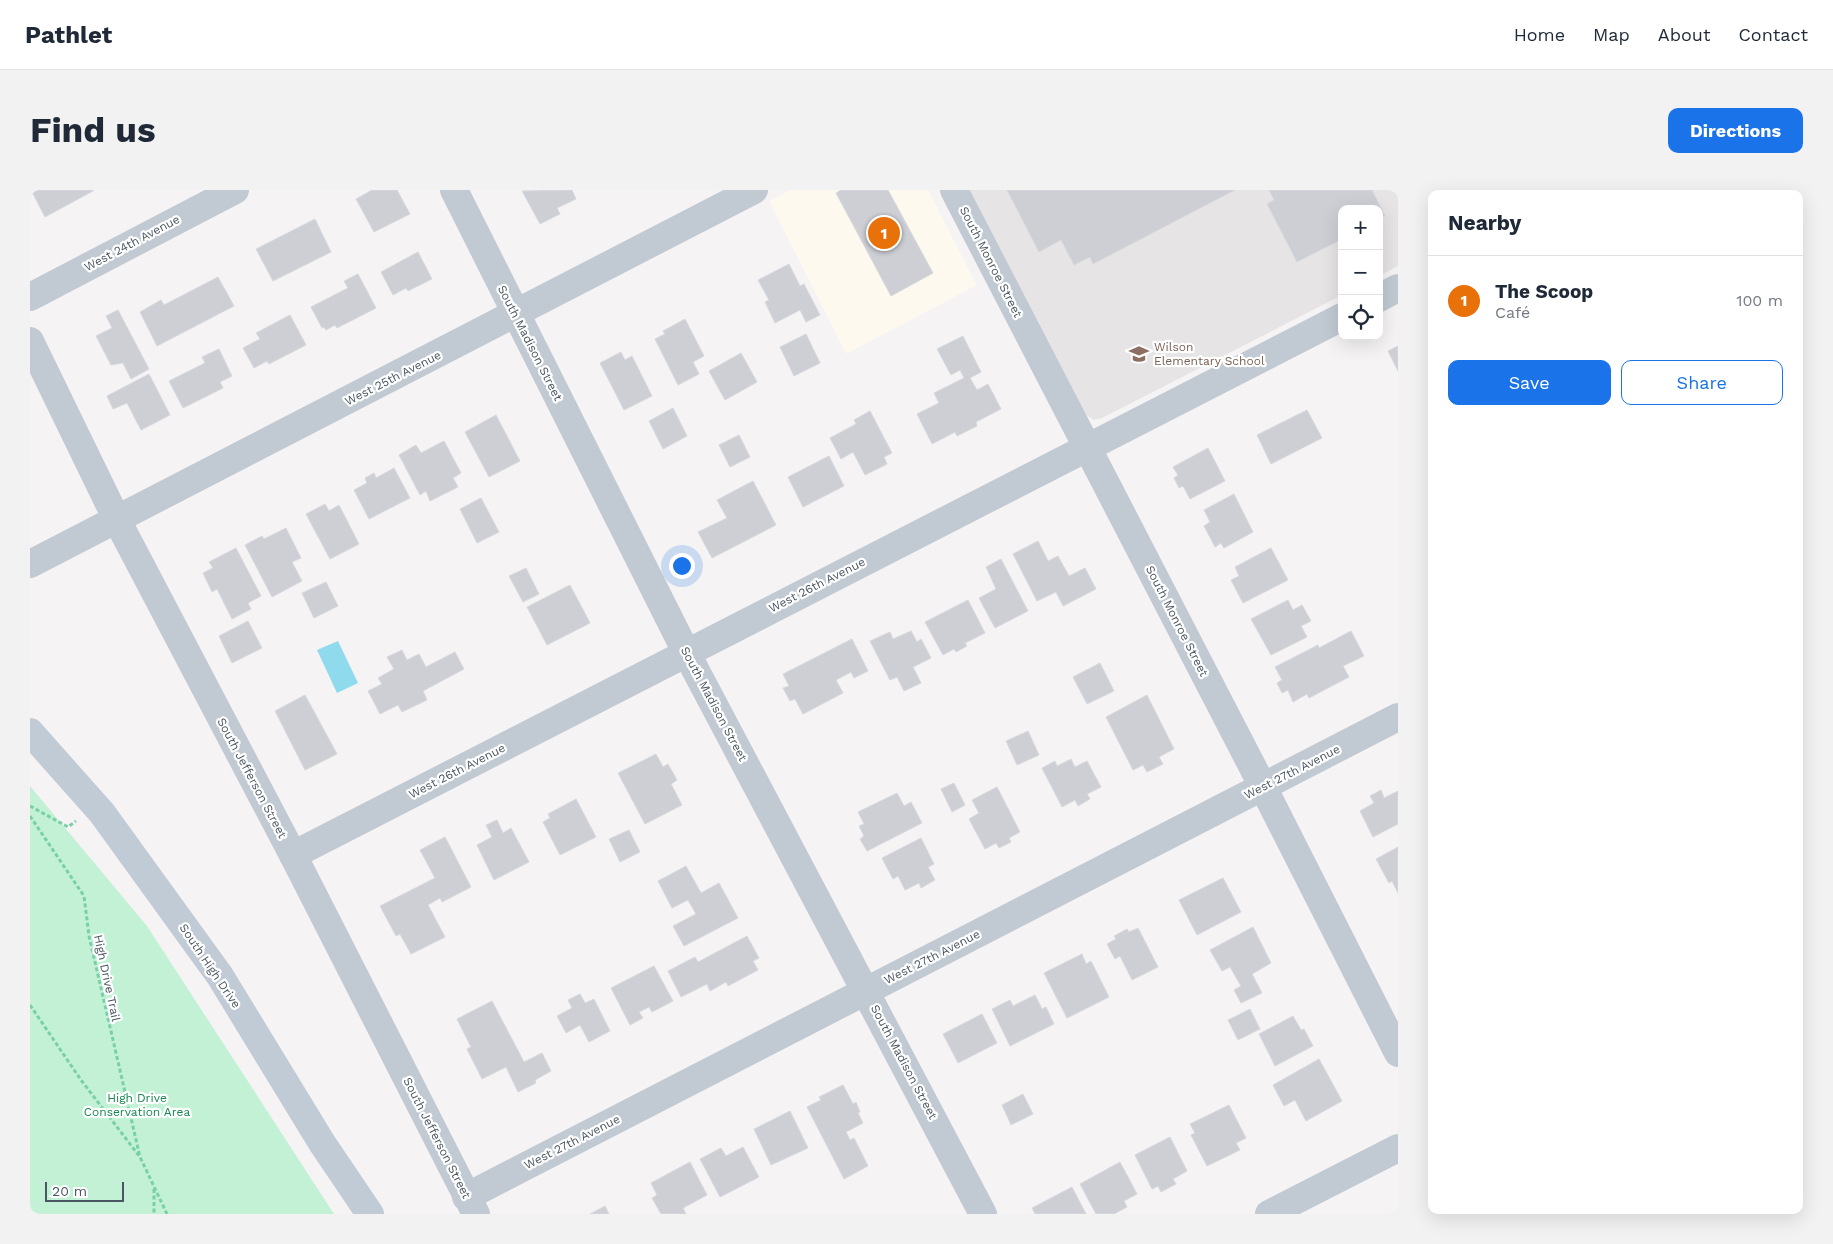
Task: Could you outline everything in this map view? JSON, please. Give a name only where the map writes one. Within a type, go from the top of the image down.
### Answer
[{"type":"main road","name":"South High Drive","points":[[30,732],[96,806],[220,976],[322,1143],[370,1214]]},
{"type":"street","name":"West 24th Avenue","points":[[30,297],[235,190]]},
{"type":"street","name":"South Madison Street","points":[[454,190],[686,652],[983,1214]]},
{"type":"street","name":"West 25th Avenue","points":[[30,564],[754,190]]},
{"type":"street","name":"South Monroe Street","points":[[954,190],[1263,787],[1398,1054]]},
{"type":"street","points":[[1383,296],[1398,288]]},
{"type":"street","name":"West 26th Avenue","points":[[293,855],[1338,319]]},
{"type":"street","name":"South Jefferson Street","points":[[30,341],[117,520],[293,855],[471,1205]]},
{"type":"street","name":"West 27th Avenue","points":[[471,1205],[866,991],[1398,717]]},
{"type":"street","points":[[1269,1214],[1398,1148]]},
{"type":"path","points":[[30,806],[68,827],[96,806]]},
{"type":"path","name":"High Drive Trail","points":[[30,816],[84,896],[91,945],[140,1157]]},
{"type":"path","points":[[30,1005],[81,1080],[140,1157],[167,1214]]},
{"type":"path","points":[[154,1186],[154,1214]]},
{"type":"shaded area","points":[[791,190],[928,190],[977,285],[846,354],[769,201]]},
{"type":"shaded area","name":"Wilson Elementary School","points":[[966,190],[1398,190],[1398,266],[1383,274],[1383,205],[1338,205],[1338,297],[1102,418],[1094,420],[1083,413]]},
{"type":"green space","name":"High Drive Conservation Area","points":[[30,786],[147,926],[334,1214],[30,1214]]},
{"type":"water","points":[[338,641],[358,683],[337,693],[317,650]]},
{"type":"building","points":[[31,190],[93,190],[93,191],[45,217]]},
{"type":"building","points":[[372,190],[397,190],[410,214],[374,232],[356,199]]},
{"type":"building","points":[[572,190],[576,199],[557,208],[560,214],[540,224],[522,191]]},
{"type":"building","points":[[841,190],[888,190],[933,273],[891,296],[836,193]]},
{"type":"building","points":[[1007,190],[1235,190],[1093,264],[1090,257],[1074,265],[1061,240],[1039,252]]},
{"type":"building","points":[[1269,190],[1372,190],[1380,205],[1338,205],[1338,241],[1297,262],[1267,204],[1274,200]]},
{"type":"building","points":[[315,219],[331,252],[273,281],[256,249]]},
{"type":"building","points":[[418,252],[432,279],[408,291],[406,288],[393,295],[381,272]]},
{"type":"building","points":[[789,264],[800,286],[804,284],[820,315],[806,322],[800,310],[775,323],[765,302],[769,300],[758,280]]},
{"type":"building","points":[[358,274],[376,308],[337,328],[335,325],[326,330],[324,327],[322,328],[311,307],[348,288],[344,281]]},
{"type":"building","points":[[218,277],[234,306],[157,346],[140,312],[161,300],[164,305]]},
{"type":"building","points":[[118,310],[149,369],[131,379],[123,363],[111,365],[96,336],[112,328],[106,316]]},
{"type":"building","points":[[290,315],[306,345],[269,364],[267,361],[254,368],[243,348],[260,339],[256,333]]},
{"type":"building","points":[[685,319],[704,356],[693,362],[699,374],[678,385],[655,339],[665,334],[663,331]]},
{"type":"building","points":[[806,334],[820,363],[794,376],[780,347]]},
{"type":"building","points":[[963,336],[981,372],[970,378],[977,390],[988,384],[1001,409],[976,422],[977,426],[957,436],[955,432],[932,444],[917,414],[939,403],[934,393],[964,378],[960,370],[951,375],[937,349]]},
{"type":"building","points":[[1398,346],[1398,371],[1388,351]]},
{"type":"building","points":[[219,349],[232,376],[220,382],[223,388],[183,408],[169,381],[205,363],[202,357]]},
{"type":"building","points":[[621,352],[625,360],[632,356],[652,396],[624,410],[600,363]]},
{"type":"building","points":[[741,353],[757,382],[725,400],[709,371]]},
{"type":"building","points":[[149,374],[170,415],[141,430],[127,403],[113,409],[107,396]]},
{"type":"building","points":[[673,408],[687,436],[663,449],[649,421]]},
{"type":"building","points":[[1307,410],[1322,438],[1271,464],[1257,435]]},
{"type":"building","points":[[870,411],[892,453],[884,457],[887,464],[865,475],[853,452],[841,459],[830,438],[856,424],[854,420]]},
{"type":"building","points":[[496,415],[520,461],[489,477],[465,432]]},
{"type":"building","points":[[739,435],[750,457],[730,467],[719,445]]},
{"type":"building","points":[[444,441],[461,473],[453,478],[458,487],[430,501],[426,491],[420,495],[399,455],[416,445],[421,453]]},
{"type":"building","points":[[1208,448],[1225,481],[1190,499],[1183,486],[1179,488],[1174,478],[1178,475],[1173,467]]},
{"type":"building","points":[[829,456],[844,486],[803,507],[788,477]]},
{"type":"building","points":[[394,468],[410,498],[369,519],[354,490],[367,483],[365,478],[374,473],[376,478]]},
{"type":"building","points":[[753,481],[776,525],[712,558],[698,532],[727,518],[717,500]]},
{"type":"building","points":[[1234,494],[1253,532],[1224,548],[1221,543],[1215,547],[1204,526],[1210,522],[1204,510]]},
{"type":"building","points":[[481,498],[499,532],[477,543],[460,509]]},
{"type":"building","points":[[325,504],[329,511],[339,505],[359,544],[330,559],[306,514]]},
{"type":"building","points":[[286,528],[301,558],[292,562],[302,581],[272,597],[245,545],[262,536],[264,539]]},
{"type":"building","points":[[1038,541],[1048,561],[1058,556],[1069,576],[1085,568],[1096,589],[1063,606],[1056,592],[1037,601],[1013,554]]},
{"type":"building","points":[[236,548],[261,596],[248,603],[251,609],[232,619],[217,589],[212,592],[203,573],[213,568],[209,562]]},
{"type":"building","points":[[1271,548],[1288,580],[1243,603],[1231,580],[1239,576],[1235,567]]},
{"type":"building","points":[[1001,559],[1028,611],[995,628],[979,598],[996,589],[986,567]]},
{"type":"building","points":[[526,568],[539,594],[523,602],[509,576]]},
{"type":"building","points":[[326,582],[338,606],[314,618],[302,593]]},
{"type":"building","points":[[570,585],[590,623],[547,645],[527,607]]},
{"type":"building","points":[[968,600],[985,633],[965,643],[967,646],[956,652],[954,649],[943,655],[925,622]]},
{"type":"building","points":[[1288,600],[1293,610],[1302,605],[1311,621],[1301,626],[1307,637],[1271,655],[1251,619]]},
{"type":"building","points":[[248,621],[262,648],[232,663],[219,636]]},
{"type":"building","points":[[911,631],[917,642],[921,639],[931,658],[913,667],[921,683],[904,691],[897,677],[890,680],[870,641],[890,632],[893,639]]},
{"type":"building","points":[[1351,631],[1364,656],[1343,666],[1349,677],[1309,698],[1307,694],[1293,702],[1288,690],[1282,693],[1277,683],[1282,680],[1275,667],[1318,645],[1319,648]]},
{"type":"building","points":[[852,639],[868,671],[854,678],[851,672],[836,680],[843,693],[803,714],[795,699],[790,701],[783,688],[789,686],[783,674]]},
{"type":"building","points":[[402,650],[407,660],[419,654],[426,667],[455,652],[464,669],[423,691],[427,700],[402,712],[398,705],[380,714],[368,691],[382,684],[378,678],[394,669],[387,657]]},
{"type":"building","points":[[1100,663],[1114,691],[1087,704],[1073,677]]},
{"type":"building","points":[[305,695],[337,754],[305,770],[275,711]]},
{"type":"building","points":[[1147,695],[1174,749],[1159,757],[1163,764],[1147,772],[1143,765],[1133,770],[1106,717]]},
{"type":"building","points":[[1028,731],[1039,755],[1017,765],[1006,741]]},
{"type":"building","points":[[656,754],[663,767],[668,764],[677,780],[671,784],[682,805],[645,824],[618,773]]},
{"type":"building","points":[[1071,759],[1075,767],[1087,761],[1101,787],[1087,794],[1090,799],[1078,806],[1075,800],[1062,807],[1042,768],[1055,761],[1057,766]]},
{"type":"building","points":[[954,783],[965,805],[952,812],[941,789]]},
{"type":"building","points":[[997,787],[1020,832],[1009,838],[1011,842],[999,848],[996,843],[985,849],[969,819],[979,813],[972,800]]},
{"type":"building","points":[[1381,790],[1384,798],[1398,791],[1398,824],[1373,837],[1360,811],[1374,803],[1370,796]]},
{"type":"building","points":[[897,793],[904,806],[911,802],[922,823],[867,851],[860,839],[864,836],[859,826],[864,824],[858,812]]},
{"type":"building","points":[[576,799],[596,837],[560,855],[543,822],[550,818],[548,814]]},
{"type":"building","points":[[497,820],[503,833],[511,828],[529,862],[494,880],[477,845],[492,837],[486,825]]},
{"type":"building","points":[[629,830],[640,852],[620,862],[609,839]]},
{"type":"building","points":[[445,837],[471,887],[442,902],[440,898],[428,905],[445,937],[411,954],[400,934],[396,936],[380,906],[435,878],[420,850]]},
{"type":"building","points":[[921,838],[934,864],[928,867],[935,880],[921,888],[919,883],[905,890],[898,876],[893,879],[882,858]]},
{"type":"building","points":[[1398,847],[1398,893],[1392,881],[1389,883],[1376,859]]},
{"type":"building","points":[[686,866],[701,893],[719,883],[738,918],[684,946],[673,926],[696,914],[688,900],[672,908],[658,881]]},
{"type":"building","points":[[1223,878],[1241,912],[1197,935],[1179,900]]},
{"type":"building","points":[[1253,927],[1271,963],[1252,974],[1262,993],[1241,1003],[1234,990],[1241,986],[1230,967],[1222,971],[1210,950]]},
{"type":"building","points":[[1138,928],[1158,967],[1132,980],[1120,956],[1115,959],[1107,944],[1116,939],[1114,936],[1127,929],[1129,932]]},
{"type":"building","points":[[747,936],[759,958],[753,961],[758,970],[728,986],[726,982],[710,991],[707,984],[681,997],[668,971],[695,957],[698,962]]},
{"type":"building","points":[[1082,954],[1086,964],[1091,961],[1109,997],[1067,1018],[1044,973]]},
{"type":"building","points":[[654,966],[673,1001],[652,1012],[649,1007],[639,1012],[643,1018],[630,1025],[611,988]]},
{"type":"building","points":[[580,994],[585,1003],[594,999],[610,1031],[589,1042],[580,1025],[566,1033],[557,1016],[572,1008],[568,1000]]},
{"type":"building","points":[[1035,995],[1042,1009],[1046,1007],[1054,1024],[1010,1046],[992,1009],[1010,1000],[1013,1006]]},
{"type":"building","points":[[492,1001],[524,1062],[542,1053],[551,1071],[535,1080],[536,1083],[518,1092],[506,1067],[482,1079],[467,1049],[471,1047],[457,1019]]},
{"type":"building","points":[[1250,1009],[1260,1029],[1238,1040],[1228,1020]]},
{"type":"building","points":[[982,1014],[997,1043],[958,1063],[943,1034]]},
{"type":"building","points":[[1293,1016],[1301,1030],[1304,1029],[1313,1046],[1275,1066],[1259,1034]]},
{"type":"building","points":[[1319,1059],[1342,1101],[1306,1121],[1295,1100],[1284,1106],[1273,1085]]},
{"type":"building","points":[[843,1085],[853,1104],[856,1102],[860,1112],[858,1113],[863,1123],[846,1132],[850,1140],[854,1138],[868,1166],[844,1179],[807,1107],[821,1100],[819,1097]]},
{"type":"building","points":[[1023,1094],[1033,1114],[1011,1125],[1002,1105]]},
{"type":"building","points":[[1229,1105],[1246,1138],[1236,1143],[1240,1150],[1207,1166],[1191,1135],[1195,1133],[1190,1124]]},
{"type":"building","points":[[790,1111],[808,1148],[771,1165],[754,1129]]},
{"type":"building","points":[[1170,1137],[1187,1171],[1173,1179],[1176,1184],[1161,1192],[1158,1186],[1152,1189],[1135,1155]]},
{"type":"building","points":[[743,1147],[759,1177],[720,1197],[700,1159],[721,1148],[726,1156]]},
{"type":"building","points":[[690,1162],[707,1195],[683,1208],[686,1214],[661,1214],[652,1198],[657,1195],[651,1183]]},
{"type":"building","points":[[1120,1162],[1137,1194],[1124,1201],[1127,1207],[1114,1214],[1096,1214],[1080,1184]]},
{"type":"building","points":[[1072,1187],[1086,1214],[1035,1214],[1032,1208]]},
{"type":"building","points":[[605,1206],[609,1214],[590,1214]]},
{"type":"place","name":"The Scoop","points":[[884,233]]},
{"type":"place","name":"Wilson Elementary School","points":[[1139,354]]}]
